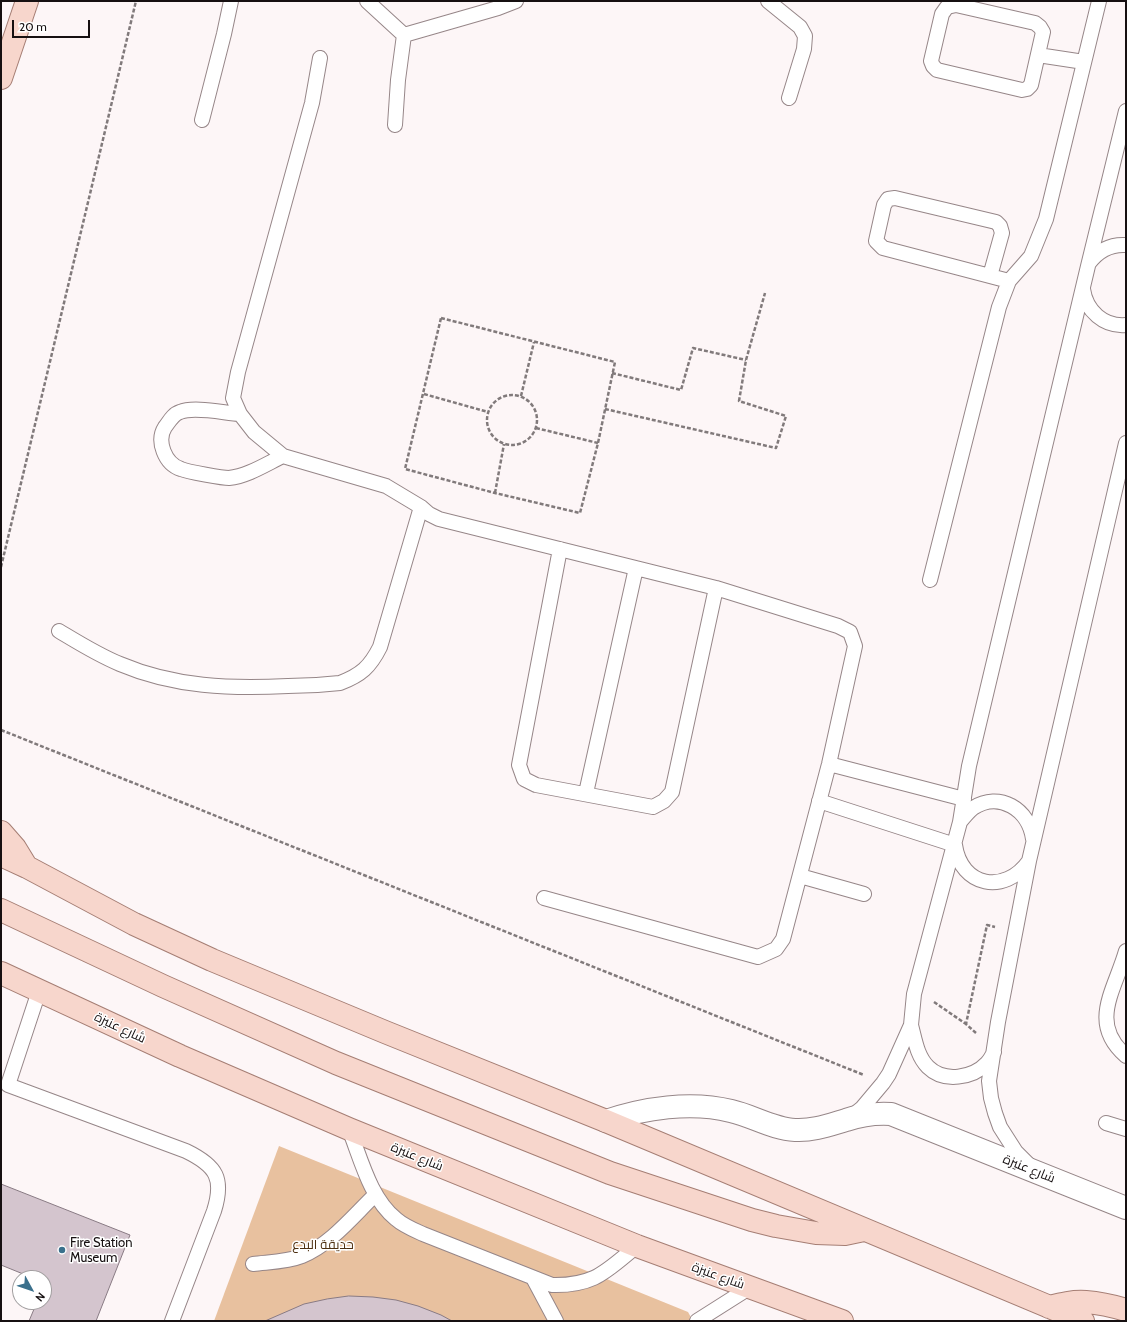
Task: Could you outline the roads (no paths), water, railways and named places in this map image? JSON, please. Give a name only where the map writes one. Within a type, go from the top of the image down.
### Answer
[{"type":"main road","points":[[1,78],[26,1]]},
{"type":"main road","points":[[1,832],[15,848],[27,867]]},
{"type":"main road","points":[[1,855],[27,867],[134,924],[212,960],[385,1032],[606,1121],[1083,1321]]},
{"type":"main road","points":[[1,910],[163,986],[336,1063],[610,1173],[752,1220],[776,1226],[816,1233],[845,1234],[866,1230]]},
{"type":"main road","name":"شارع عنيزة","points":[[1,973],[180,1056],[349,1129],[637,1246],[842,1321]]},
{"type":"main road","points":[[1048,1307],[1070,1302],[1085,1302],[1126,1310]]},
{"type":"street","name":"شارع عنيزة","points":[[606,1121],[622,1115],[656,1108],[695,1106],[731,1111],[772,1125],[794,1130],[808,1130],[876,1114],[891,1114],[1126,1208]]},
{"type":"lane","points":[[202,120],[232,1]]},
{"type":"lane","points":[[367,1],[404,35]]},
{"type":"lane","points":[[404,35],[498,8],[516,1]]},
{"type":"lane","points":[[768,1],[800,27],[805,36],[804,49],[789,98]]},
{"type":"lane","points":[[930,580],[999,307],[1009,281],[1031,256],[1046,219],[1099,1]]},
{"type":"lane","points":[[956,5],[1035,24],[1040,27],[1043,32],[1038,55],[1031,85],[1027,89],[1022,90],[937,70],[933,66],[932,61],[942,14],[947,7],[956,5]]},
{"type":"lane","points":[[395,125],[398,80],[404,35]]},
{"type":"lane","points":[[1038,55],[1084,62]]},
{"type":"lane","points":[[320,58],[312,103],[238,372],[233,398],[240,414],[254,432],[282,456],[386,486],[439,519],[716,588],[838,626],[850,632],[855,646],[820,801],[783,939],[776,949],[758,957],[544,898]]},
{"type":"lane","points":[[847,1120],[862,1108],[883,1083],[889,1074],[911,1025],[914,994],[960,822],[973,751],[1126,111]]},
{"type":"lane","points":[[990,276],[1002,233],[1000,226],[996,222],[895,198],[888,199],[884,204],[876,241],[883,248],[1009,281]]},
{"type":"lane","points":[[1088,266],[1100,251],[1109,247],[1126,245]]},
{"type":"lane","points":[[1083,287],[1087,304],[1098,317],[1105,322],[1114,325],[1126,325]]},
{"type":"lane","points":[[240,414],[189,409],[178,412],[162,431],[160,441],[163,451],[170,462],[180,469],[227,478],[240,476],[282,456]]},
{"type":"lane","points":[[1034,1171],[1016,1152],[1006,1137],[995,1113],[991,1098],[990,1081],[998,1022],[1029,861],[1126,443]]},
{"type":"lane","points":[[59,631],[89,650],[121,665],[155,676],[190,684],[224,688],[258,688],[340,683],[362,672],[373,661],[380,648],[421,507]]},
{"type":"lane","points":[[560,549],[519,765],[524,779],[536,785],[653,807],[664,800],[672,792],[716,588]]},
{"type":"lane","points":[[586,794],[636,568]]},
{"type":"lane","points":[[829,764],[964,799]]},
{"type":"lane","points":[[820,801],[954,845]]},
{"type":"lane","points":[[960,822],[973,809],[981,804],[990,802],[1009,805],[1024,816],[1029,823],[1034,841]]},
{"type":"lane","points":[[954,845],[956,855],[964,868],[976,878],[986,882],[1006,880],[1019,873],[1029,861]]},
{"type":"lane","points":[[800,876],[864,894]]},
{"type":"lane","points":[[1126,951],[1124,966],[1107,1004],[1106,1020],[1109,1035],[1117,1048],[1126,1056]]},
{"type":"lane","points":[[39,990],[8,1085],[186,1151],[199,1157],[209,1165],[216,1175],[219,1187],[217,1200],[172,1321]]},
{"type":"lane","points":[[911,1025],[916,1046],[929,1068],[948,1077],[959,1077],[970,1074],[988,1062],[995,1051]]},
{"type":"lane","points":[[1106,1123],[1126,1129]]},
{"type":"lane","points":[[349,1129],[375,1195],[392,1216],[409,1228],[552,1285],[567,1286],[581,1284],[594,1279],[637,1246]]},
{"type":"lane","points":[[253,1264],[288,1260],[302,1256],[337,1232],[375,1195]]},
{"type":"lane","points":[[533,1278],[556,1321]]},
{"type":"lane","points":[[697,1321],[749,1288]]},
{"type":"place","name":"Fire Station Museum","points":[[62,1250]]},
{"type":"park label","name":"حديقة البدع","points":[[323,1245]]}]
